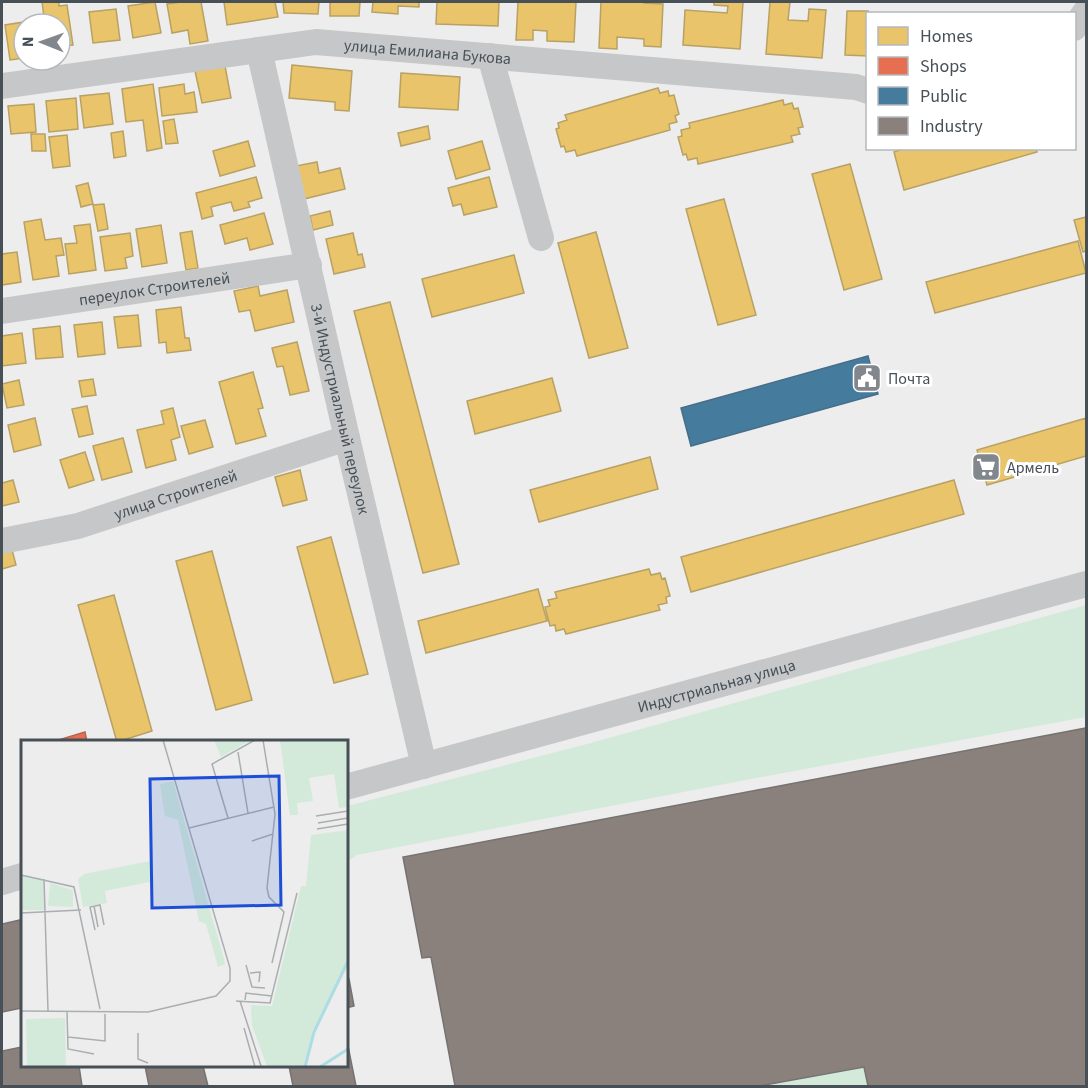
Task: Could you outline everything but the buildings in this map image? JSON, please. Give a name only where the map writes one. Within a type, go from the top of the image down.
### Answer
[{"type":"street","name":"улица Емилиана Букова","points":[[2,86],[316,42],[862,89]]},
{"type":"street","name":"3-й Индустриальный переулок","points":[[259,50],[424,766]]},
{"type":"street","points":[[490,56],[541,238]]},
{"type":"street","name":"переулок Строителей","points":[[2,311],[309,266]]},
{"type":"street","name":"улица Строителей","points":[[2,541],[78,526],[347,438]]},
{"type":"street","name":"Индустриальная улица","points":[[348,786],[1086,584]]},
{"type":"street","points":[[2,882],[21,876]]},
{"type":"green space","points":[[1086,605],[1086,717],[357,855],[348,861],[348,806],[587,744]]},
{"type":"green space","points":[[864,1067],[868,1086],[759,1086]]},
{"type":"place","name":"Почта","points":[[867,378]]},
{"type":"place","name":"Армель","points":[[986,467]]}]
